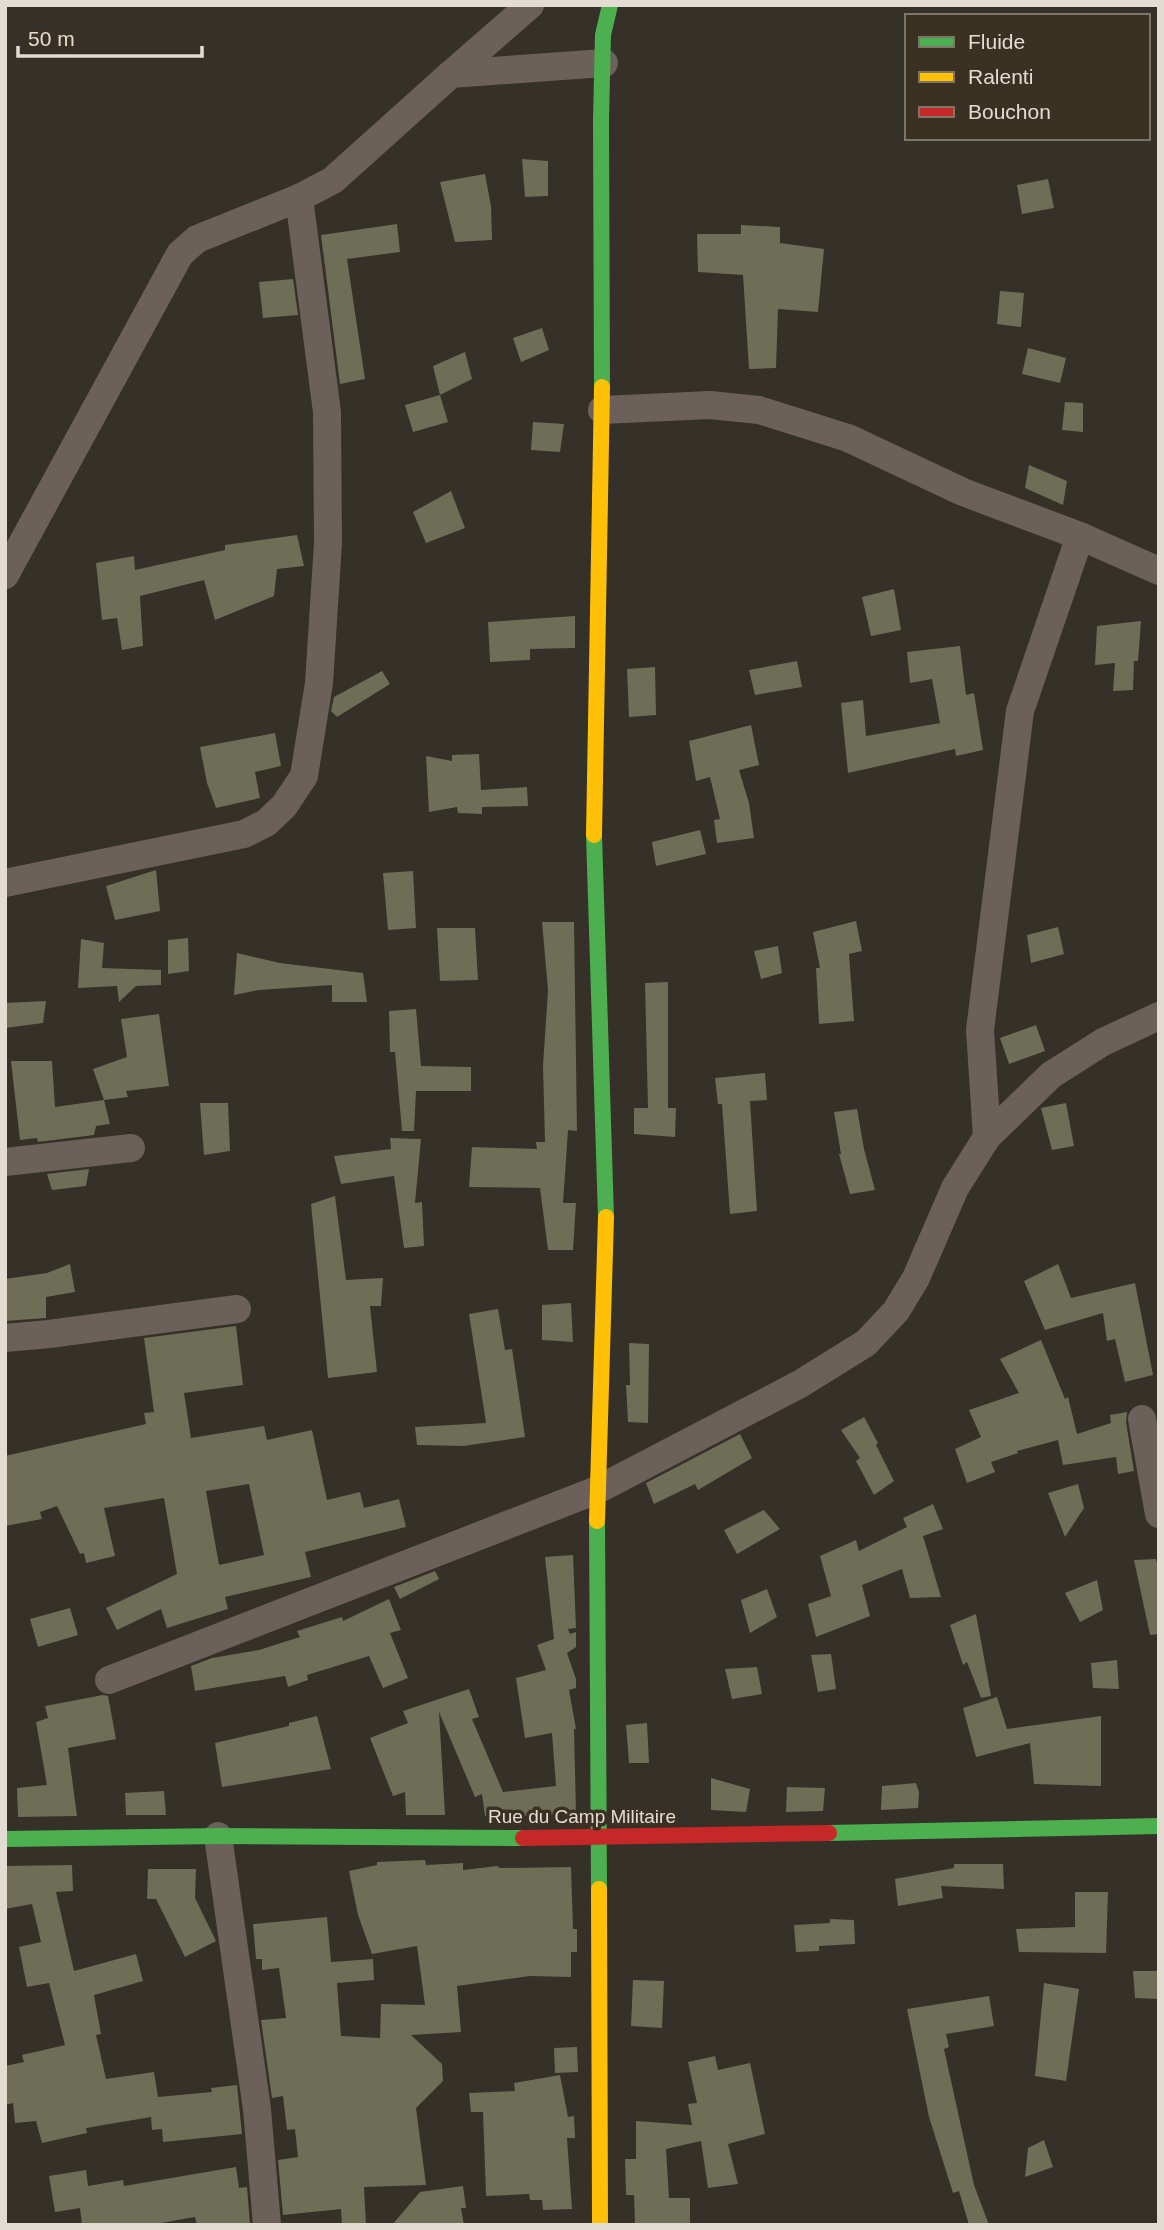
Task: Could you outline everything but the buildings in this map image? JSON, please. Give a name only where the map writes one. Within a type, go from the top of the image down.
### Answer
[{"type":"street","points":[[5,575],[180,254],[197,239],[299,198],[333,180],[530,5]]},
{"type":"street","points":[[600,2225],[597,1490],[606,1208],[593,809],[602,410],[601,119],[603,35],[610,5]]},
{"type":"street","points":[[450,74],[604,64]]},
{"type":"street","points":[[5,883],[244,834],[266,823],[284,806],[304,776],[320,669],[328,543],[327,412],[299,198]]},
{"type":"street","points":[[602,410],[710,405],[759,410],[848,438],[963,492],[1080,536],[1159,571]]},
{"type":"street","points":[[987,1137],[981,1030],[1020,711],[1080,536]]},
{"type":"street","points":[[109,1680],[597,1490],[800,1384],[866,1343],[896,1311],[916,1278],[955,1188],[987,1137],[1051,1076],[1103,1042],[1159,1016]]},
{"type":"street","points":[[5,1161],[131,1149]]},
{"type":"street","points":[[5,1338],[237,1309]]},
{"type":"street","points":[[1142,1419],[1159,1514]]},
{"type":"street","name":"Rue du Camp Militaire","points":[[5,1839],[218,1836],[600,1838],[1159,1826]]},
{"type":"street","points":[[218,1836],[257,2109],[267,2225]]},
{"type":"traffic: fast","points":[[602,387],[601,119],[603,35],[610,5]]},
{"type":"traffic: fast","points":[[594,835],[606,1217]]},
{"type":"traffic: fast","points":[[597,1521],[599,1889]]},
{"type":"traffic: fast","points":[[829,1833],[1159,1826]]},
{"type":"traffic: fast","points":[[5,1839],[218,1836],[523,1838]]},
{"type":"traffic: slow","points":[[594,835],[602,387]]},
{"type":"traffic: slow","points":[[597,1521],[606,1217]]},
{"type":"traffic: slow","points":[[599,1889],[600,2225]]},
{"type":"traffic: jam","points":[[523,1838],[829,1833]]}]
